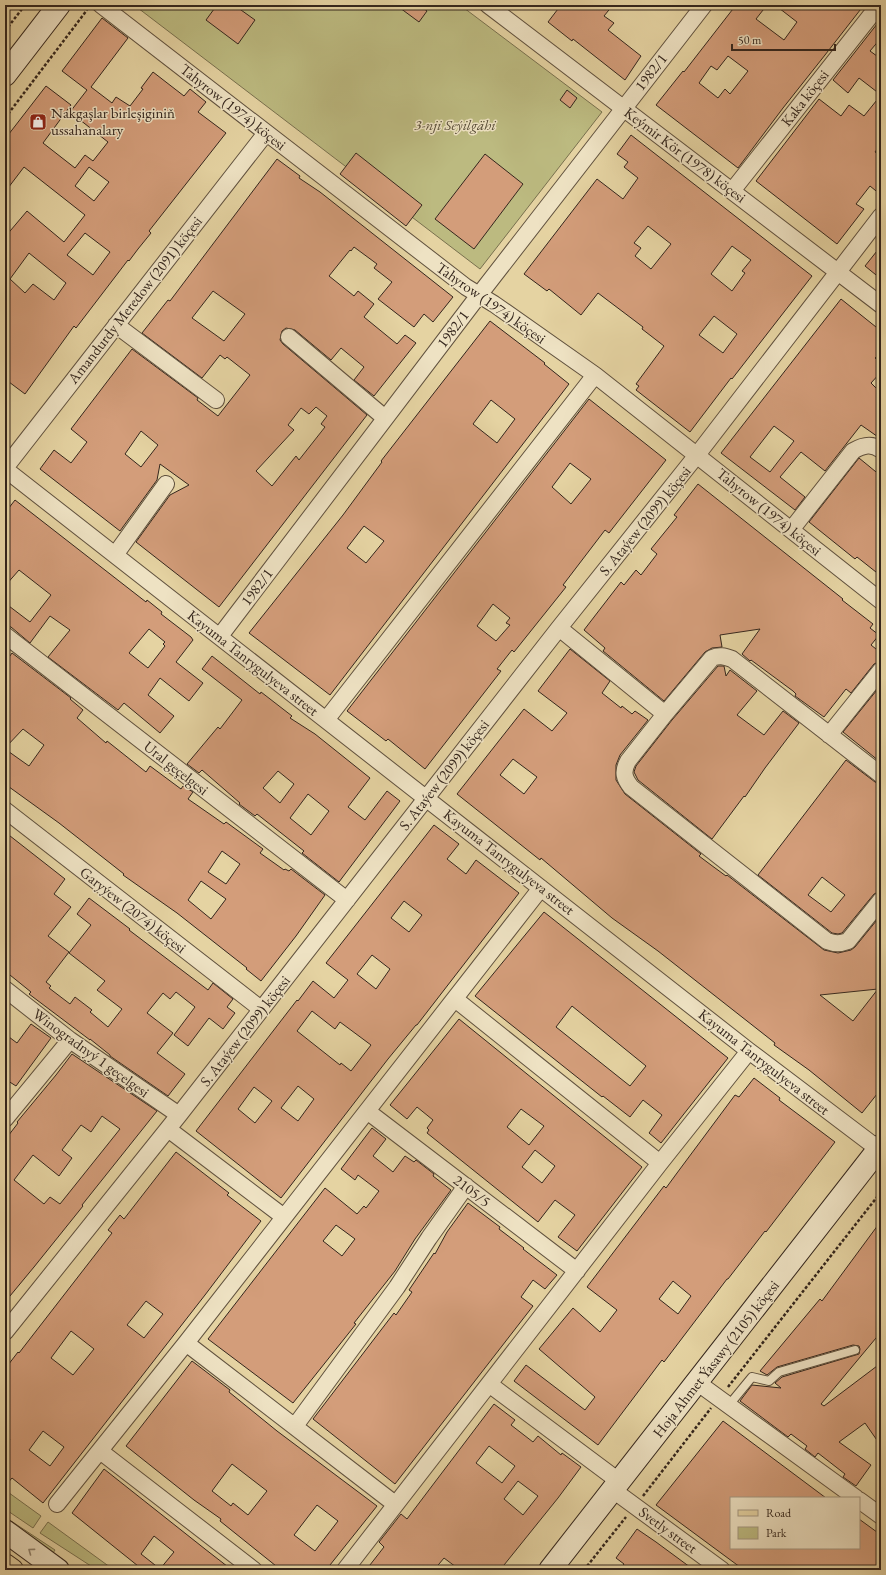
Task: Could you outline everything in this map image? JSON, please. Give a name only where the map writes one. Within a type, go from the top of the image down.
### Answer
[{"type":"main road","points":[[5,1565],[12,1570]]},
{"type":"street","points":[[5,75],[59,5]]},
{"type":"street","name":"Tahyrow (1974) köçesi","points":[[101,5],[466,287],[494,304],[595,375],[881,601]]},
{"type":"street","name":"Keýmir Kör (1978) köçesi","points":[[488,5],[881,305]]},
{"type":"street","name":"1982/1","points":[[220,636],[479,295],[704,5]]},
{"type":"street","name":"Kaka köçesi","points":[[732,191],[879,5]]},
{"type":"street","name":"Amandurdy Meredow (2091) köçesi","points":[[5,468],[266,133]]},
{"type":"street","name":"S. Ataýew (2099) köçesi","points":[[5,1332],[179,1115],[559,628],[697,455],[881,216]]},
{"type":"street","points":[[116,325],[216,400]]},
{"type":"street","points":[[289,337],[386,418]]},
{"type":"street","points":[[326,720],[595,375]]},
{"type":"street","points":[[791,530],[853,451],[862,446],[870,445],[881,450]]},
{"type":"street","name":"Kayuma Tanrygulyeva street","points":[[5,468],[749,1051],[880,1149]]},
{"type":"street","points":[[115,555],[166,484]]},
{"type":"street","points":[[559,628],[665,714]]},
{"type":"street","name":"Ural geçelgesi","points":[[5,635],[347,900]]},
{"type":"street","points":[[881,775],[732,659],[725,656],[712,658],[706,664],[628,761],[624,767],[623,774],[631,787],[827,942],[842,944],[848,941],[881,900]]},
{"type":"street","points":[[829,735],[881,670]]},
{"type":"street","name":"Garyýew (2074) köçesi","points":[[5,810],[261,1010]]},
{"type":"street","points":[[57,1504],[186,1343],[541,888]]},
{"type":"street","name":"Winogradnyý 1 geçelgesi","points":[[5,989],[70,1040],[179,1115]]},
{"type":"street","points":[[455,999],[660,1163]]},
{"type":"street","points":[[5,1119],[70,1040]]},
{"type":"street","points":[[345,1570],[660,1163],[749,1051]]},
{"type":"street","name":"2105/5","points":[[367,1111],[577,1271]]},
{"type":"street","points":[[168,1128],[284,1217]]},
{"type":"street","name":"Hoja Ahmet Ýasawy (2105) köçesi","points":[[550,1570],[880,1149]]},
{"type":"street","points":[[295,1426],[397,1287],[429,1238],[466,1186]]},
{"type":"street","points":[[186,1343],[395,1504]]},
{"type":"street","points":[[698,1383],[855,1497]]},
{"type":"street","name":"Svetly street","points":[[489,1384],[616,1486],[635,1506],[722,1570]]},
{"type":"street","points":[[100,1450],[254,1570]]},
{"type":"street","points":[[860,1501],[881,1516]]},
{"type":"street","points":[[5,1531],[58,1570]]},
{"type":"lane","points":[[724,1402],[752,1377],[770,1381],[779,1372],[855,1350]]},
{"type":"path","points":[[5,31],[25,5]]},
{"type":"path","points":[[5,118],[92,5]]},
{"type":"path","points":[[584,1570],[635,1506],[724,1402],[881,1192]]},
{"type":"green space","name":"3-nji Seýilgähi","points":[[134,5],[460,5],[602,112],[480,269]]},
{"type":"green space","points":[[5,1490],[41,1516],[33,1528],[5,1509]]},
{"type":"green space","points":[[5,1517],[55,1550],[53,1553],[5,1522]]},
{"type":"green space","points":[[48,1522],[114,1570],[97,1570],[40,1533]]},
{"type":"building","points":[[217,5],[234,5],[255,20],[238,44],[206,20]]},
{"type":"building","points":[[396,5],[419,5],[427,11],[419,22]]},
{"type":"building","points":[[561,5],[613,5],[604,16],[614,23],[608,30],[641,56],[625,80],[573,39],[572,41],[548,22]]},
{"type":"building","points":[[736,5],[767,5],[756,19],[784,40],[797,22],[775,5],[864,5],[738,168],[656,105],[683,71],[684,72]],"holes":[[[728,56],[748,71],[730,94],[725,89],[718,98],[699,83],[711,66],[717,70]]]},
{"type":"building","points":[[102,18],[128,38],[91,87],[112,103],[116,97],[130,106],[143,89],[141,88],[153,72],[184,96],[190,89],[206,102],[198,112],[226,133],[149,231],[151,233],[129,261],[128,260],[76,328],[74,326],[25,394],[5,379],[5,237],[27,211],[64,242],[85,215],[24,167],[5,192],[5,139],[46,86],[71,105],[43,143],[75,168],[85,155],[93,161],[108,142],[70,112],[87,90],[62,71]],"holes":[[[89,167],[109,182],[94,201],[75,186]],[[85,233],[110,252],[93,275],[67,255]],[[29,253],[66,283],[54,300],[33,284],[25,293],[10,279]]]},
{"type":"building","points":[[881,19],[881,38],[870,51],[881,59],[881,95],[859,78],[848,93],[833,80]]},
{"type":"building","points":[[567,90],[577,98],[570,108],[560,100]]},
{"type":"building","points":[[881,95],[881,144],[875,152],[881,156],[881,195],[870,186],[856,204],[864,209],[837,244],[756,181],[819,99],[841,116],[849,105],[864,116]]},
{"type":"building","points":[[631,135],[812,276],[690,432],[636,390],[639,386],[636,384],[664,346],[642,329],[643,327],[598,293],[581,315],[549,289],[547,291],[524,274],[597,179],[623,199],[638,178],[624,167],[628,162],[617,154]],"holes":[[[648,226],[671,244],[651,269],[635,256],[641,248],[634,243]],[[732,246],[751,260],[742,271],[745,273],[732,291],[711,274]],[[714,316],[737,334],[723,353],[699,335]]]},
{"type":"building","points":[[356,153],[422,205],[406,226],[340,174]]},
{"type":"building","points":[[485,154],[523,184],[474,249],[435,219]]},
{"type":"building","points":[[277,159],[300,176],[299,178],[320,192],[453,297],[433,322],[424,314],[414,327],[378,299],[392,282],[374,268],[377,264],[354,247],[329,276],[354,296],[358,291],[374,304],[364,317],[397,344],[405,335],[416,343],[374,396],[354,380],[364,367],[341,348],[331,360],[295,330],[286,328],[282,331],[280,340],[283,344],[367,415],[219,607],[136,542],[170,495],[189,485],[160,464],[157,480],[120,531],[40,469],[54,450],[71,463],[87,442],[71,429],[132,349],[198,398],[197,400],[218,416],[250,375],[227,357],[225,359],[220,355],[202,378],[142,333],[168,300],[170,301]],"holes":[[[213,291],[245,314],[224,341],[192,318]],[[316,407],[327,416],[321,424],[325,427],[299,460],[296,456],[272,486],[256,471],[294,430],[288,425],[301,408],[309,414]],[[141,431],[158,445],[141,467],[125,454]]]},
{"type":"building","points":[[881,246],[881,279],[865,266]]},
{"type":"building","points":[[841,299],[881,331],[881,352],[875,358],[881,364],[881,372],[871,383],[881,393],[881,439],[861,425],[825,471],[801,452],[780,477],[805,497],[795,510],[721,453]],"holes":[[[774,426],[794,441],[770,472],[750,457]]]},
{"type":"building","points":[[490,321],[545,363],[544,364],[569,384],[330,695],[249,633],[343,515],[382,462],[381,461]],"holes":[[[491,400],[515,419],[497,443],[473,424]],[[364,526],[384,541],[366,563],[347,548]]]},
{"type":"building","points":[[589,399],[666,460],[609,533],[605,530],[563,585],[566,587],[514,652],[512,650],[497,669],[501,671],[425,769],[388,739],[386,741],[347,711]],"holes":[[[570,463],[591,479],[571,504],[552,487]],[[493,604],[510,618],[506,623],[510,625],[496,641],[477,626]]]},
{"type":"building","points":[[859,458],[881,476],[881,576],[857,557],[855,559],[809,522]]},
{"type":"building","points":[[698,484],[873,624],[870,628],[879,635],[871,645],[881,653],[881,661],[874,664],[851,693],[846,689],[824,717],[795,696],[796,694],[793,691],[742,654],[760,629],[720,635],[722,647],[712,648],[705,652],[664,701],[603,651],[605,648],[584,630],[621,582],[624,585],[636,570],[641,575],[657,554],[651,549],[677,517],[674,515]]},
{"type":"building","points":[[15,500],[146,602],[147,600],[162,612],[161,614],[191,637],[193,640],[176,662],[203,683],[189,701],[160,678],[148,695],[174,716],[160,733],[124,703],[118,710],[48,657],[70,630],[50,616],[30,643],[11,627],[5,625],[5,603],[30,622],[51,595],[19,570],[5,586],[5,513]],"holes":[[[149,629],[165,642],[163,644],[165,646],[148,668],[129,653]]]},
{"type":"building","points":[[570,649],[610,681],[602,693],[621,708],[622,706],[632,714],[635,711],[648,720],[620,755],[616,765],[616,780],[625,794],[701,854],[699,856],[726,876],[727,875],[824,950],[838,953],[851,950],[881,915],[881,1089],[862,1113],[809,1070],[774,1045],[775,1043],[658,951],[612,918],[541,858],[540,860],[457,794],[524,709],[552,731],[567,713],[538,691]],"holes":[[[513,759],[537,777],[524,794],[500,775]],[[878,989],[853,1021],[820,995]]]},
{"type":"building","points":[[12,653],[71,698],[70,699],[83,710],[77,718],[106,743],[107,741],[146,772],[150,766],[181,789],[183,786],[193,792],[188,799],[224,824],[226,822],[263,849],[260,853],[284,870],[289,871],[291,869],[325,895],[296,936],[261,981],[246,969],[247,968],[177,913],[123,875],[124,874],[59,823],[5,784],[5,749],[29,766],[44,745],[23,729],[5,748],[5,663]],"holes":[[[222,851],[240,864],[226,884],[208,872]],[[201,881],[226,899],[211,919],[188,900]]]},
{"type":"building","points":[[212,656],[260,694],[261,692],[292,716],[290,718],[315,734],[370,778],[348,807],[365,820],[387,791],[400,801],[339,882],[302,853],[304,851],[257,814],[255,816],[239,804],[240,803],[202,770],[199,773],[187,764],[218,727],[220,729],[242,700],[202,669]],"holes":[[[278,771],[294,784],[280,803],[263,788]],[[308,794],[329,811],[311,835],[290,818]]]},
{"type":"building","points":[[718,666],[724,666],[726,676],[730,670],[757,691],[737,715],[764,735],[783,711],[799,723],[712,839],[638,780],[634,772],[636,766],[672,720]]},
{"type":"building","points":[[881,685],[881,758],[879,761],[843,732]]},
{"type":"building","points":[[846,760],[881,785],[881,891],[874,894],[842,933],[832,933],[758,875]],"holes":[[[822,877],[845,895],[831,912],[808,895]]]},
{"type":"building","points":[[434,825],[459,844],[447,859],[466,874],[476,860],[519,893],[281,1198],[196,1131],[313,981],[334,998],[348,980],[326,963]],"holes":[[[404,901],[422,915],[409,932],[391,918]],[[372,955],[390,969],[376,989],[357,974]],[[312,1011],[335,1029],[340,1022],[371,1045],[351,1071],[341,1063],[340,1065],[297,1031]],[[298,1086],[314,1099],[298,1121],[281,1108]],[[254,1087],[272,1101],[255,1123],[238,1109]]]},
{"type":"building","points":[[5,832],[65,879],[54,894],[71,907],[48,936],[69,952],[46,982],[51,986],[49,988],[70,1004],[75,997],[92,1010],[90,1012],[108,1027],[122,1009],[97,990],[105,981],[69,953],[91,925],[77,914],[89,898],[208,990],[213,983],[233,999],[227,1007],[235,1013],[223,1029],[209,1018],[188,1046],[174,1035],[195,1007],[176,992],[170,999],[163,993],[147,1013],[173,1033],[157,1053],[185,1074],[168,1096],[110,1056],[90,1039],[29,994],[31,992],[5,971]]},
{"type":"building","points":[[544,912],[728,1058],[661,1143],[649,1133],[662,1115],[643,1100],[630,1117],[603,1096],[602,1097],[475,996]],"holes":[[[572,1006],[646,1066],[630,1086],[556,1027]]]},
{"type":"building","points":[[459,1019],[642,1167],[577,1251],[558,1237],[575,1215],[555,1200],[538,1222],[427,1133],[429,1130],[427,1128],[433,1120],[417,1107],[407,1119],[390,1105]],"holes":[[[521,1109],[544,1126],[529,1145],[507,1127]],[[535,1150],[555,1166],[542,1183],[522,1167]]]},
{"type":"building","points":[[31,1024],[51,1038],[16,1086],[5,1079],[5,1034],[17,1043]]},
{"type":"building","points":[[72,1054],[157,1111],[82,1205],[83,1206],[5,1302],[5,1140],[18,1123],[17,1122]],"holes":[[[102,1116],[120,1129],[60,1204],[50,1197],[44,1204],[14,1180],[33,1155],[59,1176],[72,1158],[62,1150],[81,1125],[91,1132]]]},
{"type":"building","points":[[754,1078],[780,1098],[779,1100],[835,1142],[664,1362],[662,1360],[598,1445],[514,1381],[526,1365],[585,1410],[595,1397],[539,1349],[573,1308],[600,1332],[617,1310],[587,1287],[664,1186],[666,1188],[735,1095],[739,1097]],"holes":[[[673,1281],[691,1296],[678,1314],[659,1299]]]},
{"type":"building","points":[[372,1128],[386,1139],[373,1156],[393,1172],[405,1156],[414,1162],[416,1160],[451,1190],[415,1239],[395,1271],[354,1323],[356,1324],[293,1403],[208,1339],[325,1188],[357,1214],[364,1206],[366,1208],[379,1191],[358,1175],[355,1180],[341,1169]],"holes":[[[336,1225],[355,1239],[342,1256],[323,1241]]]},
{"type":"building","points":[[176,1152],[229,1193],[227,1195],[261,1221],[43,1503],[12,1478],[5,1486],[5,1446],[10,1439],[5,1435],[5,1369],[112,1233],[108,1230],[120,1215],[124,1219]],"holes":[[[146,1301],[163,1314],[144,1338],[127,1325]],[[71,1331],[94,1349],[73,1375],[51,1358]],[[43,1431],[64,1447],[50,1466],[29,1450]]]},
{"type":"building","points":[[468,1203],[500,1227],[499,1229],[557,1275],[545,1289],[533,1280],[521,1297],[533,1306],[395,1484],[313,1419],[394,1313],[396,1315],[412,1292],[409,1290],[434,1253],[435,1254],[447,1232]]},
{"type":"building","points":[[881,1221],[881,1332],[821,1404],[824,1406],[881,1363],[881,1446],[865,1423],[839,1442],[871,1465],[856,1486],[843,1477],[845,1474],[818,1453],[815,1457],[805,1449],[807,1446],[791,1434],[788,1437],[740,1401],[752,1385],[781,1388],[775,1383],[782,1377],[859,1354],[859,1346],[853,1345],[777,1367],[767,1375],[760,1371],[820,1299],[822,1301]]},
{"type":"building","points":[[192,1361],[230,1390],[229,1392],[277,1431],[377,1506],[326,1570],[281,1570],[220,1521],[221,1519],[194,1500],[126,1446]],"holes":[[[232,1464],[267,1491],[248,1515],[233,1503],[231,1506],[212,1491]],[[317,1505],[338,1521],[315,1551],[294,1535]]]},
{"type":"building","points":[[494,1404],[515,1420],[511,1425],[533,1442],[538,1436],[561,1455],[562,1453],[581,1467],[500,1570],[460,1570],[444,1558],[434,1570],[366,1570],[384,1547],[379,1542],[401,1514],[407,1519]],"holes":[[[489,1446],[515,1466],[502,1483],[476,1463]],[[518,1481],[538,1496],[523,1515],[504,1499]]]},
{"type":"building","points":[[723,1421],[825,1497],[730,1497],[730,1549],[860,1549],[860,1520],[881,1535],[881,1570],[744,1570],[656,1505]]},
{"type":"building","points":[[104,1469],[232,1570],[143,1570],[72,1513]],"holes":[[[154,1536],[174,1552],[160,1569],[141,1554]]]},
{"type":"building","points":[[637,1529],[694,1570],[620,1570],[624,1564],[616,1558]]},
{"type":"place","name":"Nakgaşlar birleşiginiň ussahanalary","points":[[38,122]]}]
